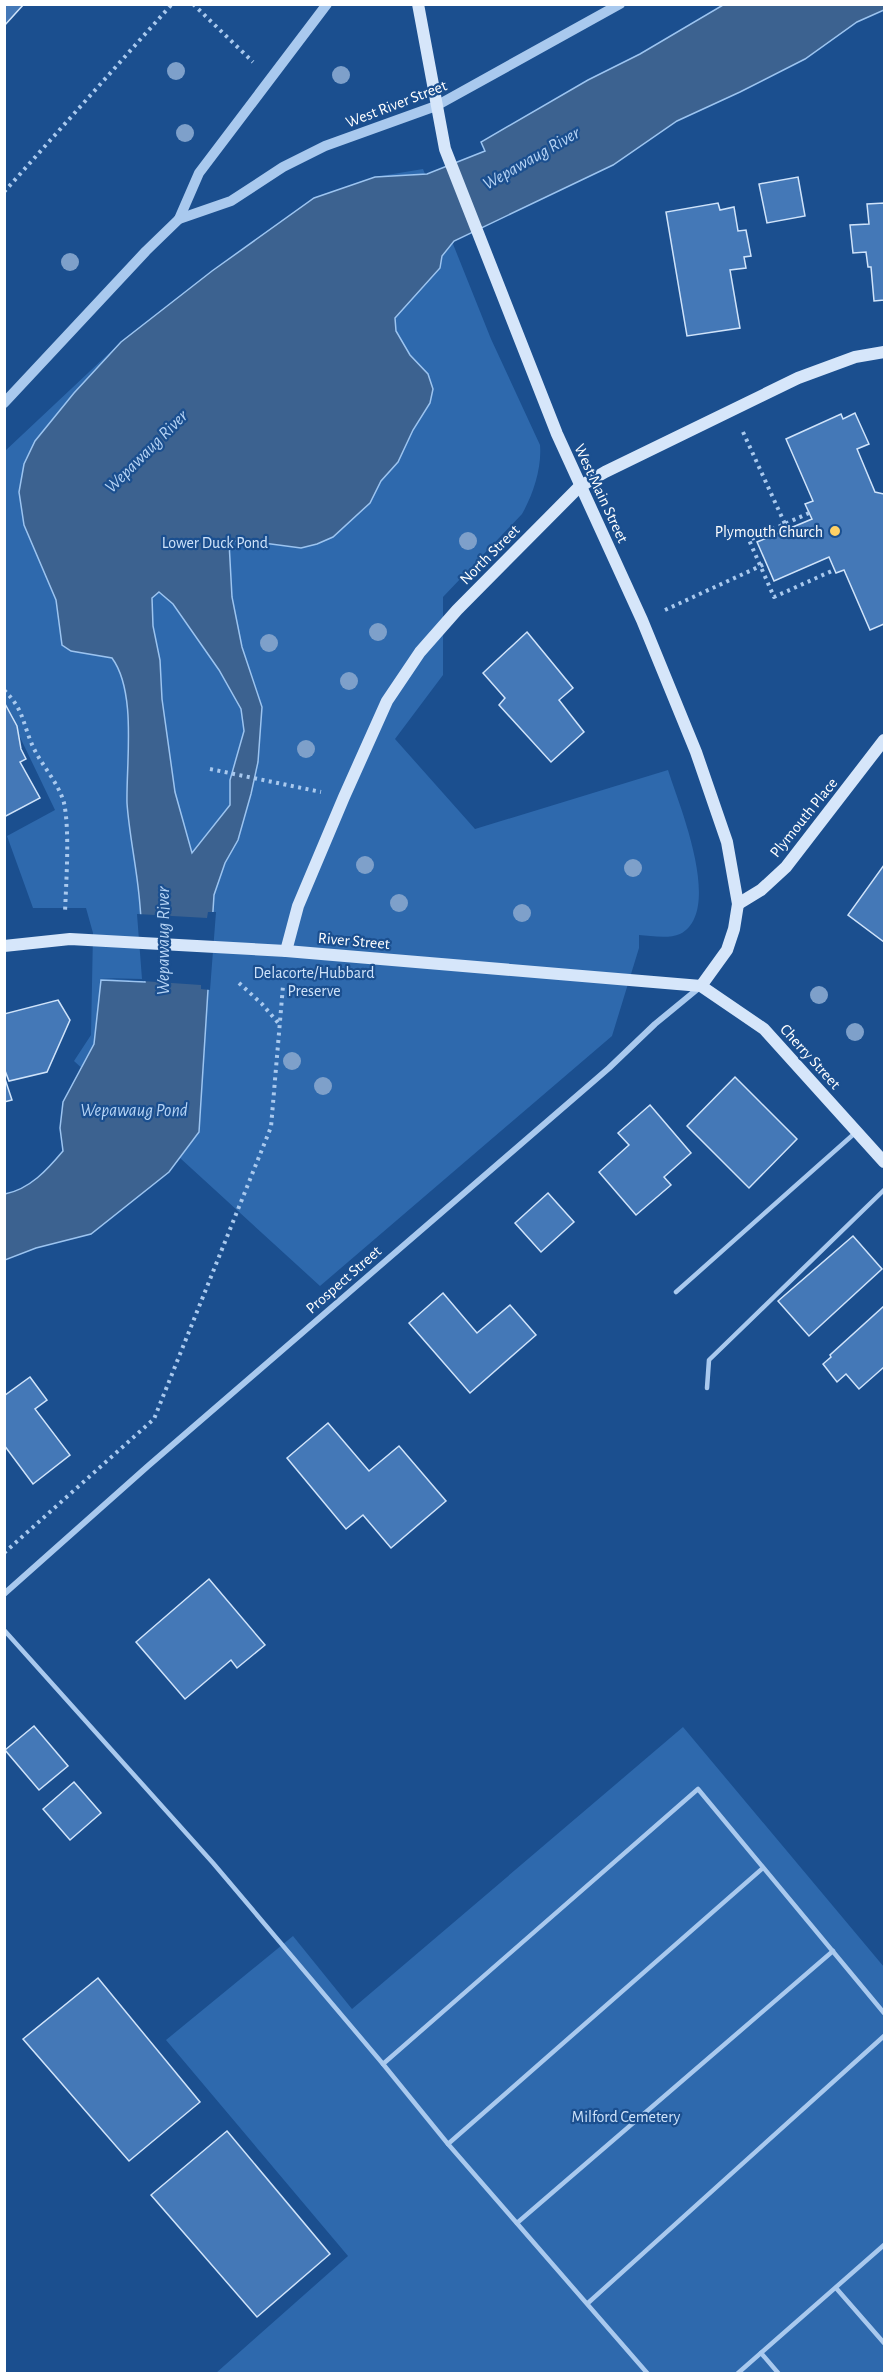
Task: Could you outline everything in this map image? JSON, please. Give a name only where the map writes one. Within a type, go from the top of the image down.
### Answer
[{"type":"main road","name":"West Main Street","points":[[418,4],[436,106],[449,158],[579,487],[642,620],[696,752],[727,842],[738,904],[734,929],[728,950],[701,986]]},
{"type":"main road","name":"North Street","points":[[286,951],[298,906],[387,702],[420,652],[457,610],[579,487],[605,472],[798,378],[855,357],[885,352]]},
{"type":"main road","name":"Plymouth Place","points":[[738,904],[761,890],[786,867],[885,740]]},
{"type":"main road","name":"River Street","points":[[5,944],[70,939],[286,951],[701,986]]},
{"type":"main road","name":"Cherry Street","points":[[701,986],[764,1029],[885,1162]]},
{"type":"street","name":"West River Street","points":[[4,404],[146,251],[179,219],[199,173],[327,4]]},
{"type":"street","name":"West River Street","points":[[179,219],[231,201],[283,167],[325,146],[436,106],[620,4]]},
{"type":"street","name":"Prospect Street","points":[[4,1594],[701,986]]},
{"type":"lane","points":[[676,1292],[857,1131]]},
{"type":"lane","points":[[706,1388],[709,1360],[885,1190]]},
{"type":"lane","points":[[4,1630],[213,1863],[448,2144],[648,2373]]},
{"type":"lane","points":[[383,2064],[698,1789],[885,2013]]},
{"type":"lane","points":[[448,2144],[763,1868]]},
{"type":"lane","points":[[517,2223],[833,1951]]},
{"type":"lane","points":[[588,2303],[885,2036]]},
{"type":"lane","points":[[737,2373],[885,2245]]},
{"type":"lane","points":[[836,2288],[885,2343]]},
{"type":"lane","points":[[760,2353],[779,2373]]},
{"type":"path","points":[[4,192],[171,4]]},
{"type":"path","points":[[193,4],[271,78]]},
{"type":"path","points":[[743,431],[785,524]]},
{"type":"path","points":[[809,513],[749,540],[760,566],[774,597],[834,570]]},
{"type":"path","points":[[664,610],[767,563]]},
{"type":"path","points":[[4,690],[13,699],[25,720],[31,743],[63,802],[66,824],[65,914]]},
{"type":"path","points":[[210,769],[344,797]]},
{"type":"path","points":[[239,983],[262,1004],[280,1026]]},
{"type":"path","points":[[4,1553],[154,1419],[271,1127],[283,986]]},
{"type":"green space","name":"Delacorte/Hubbard Preserve","points":[[423,169],[491,339],[540,445],[540,463],[530,498],[522,514],[443,597],[443,675],[395,739],[475,829],[668,770],[695,856],[698,904],[693,922],[680,934],[665,937],[639,935],[639,948],[612,1036],[320,1286],[74,1061],[91,1035],[93,933],[86,908],[33,908],[7,836],[55,810],[5,706],[5,451],[121,342],[212,271],[314,198],[375,177]]},
{"type":"green space","name":"Milford Cemetery","points":[[683,1727],[884,1967],[884,2373],[216,2373],[348,2256],[166,2040],[293,1936],[352,2009]]},
{"type":"water","points":[[723,5],[884,5],[884,10],[857,22],[805,59],[677,121],[613,165],[454,241],[442,256],[440,268],[395,318],[396,331],[410,355],[428,374],[433,389],[430,403],[413,430],[398,462],[381,481],[370,503],[333,537],[317,544],[301,548],[241,540],[229,542],[232,597],[242,647],[262,707],[258,762],[251,794],[238,840],[225,863],[214,895],[199,1132],[169,1172],[91,1234],[36,1248],[5,1260],[5,1194],[30,1183],[44,1172],[63,1151],[60,1128],[63,1102],[94,1044],[101,980],[145,982],[139,895],[127,803],[128,728],[125,689],[120,672],[112,658],[71,651],[62,645],[56,600],[24,525],[19,492],[24,464],[35,441],[74,393],[121,342],[212,271],[314,198],[375,177],[427,174],[485,151],[481,142],[588,80],[640,54]],"holes":[[[159,592],[173,604],[219,670],[241,709],[244,731],[230,780],[230,805],[192,853],[175,792],[162,699],[160,660],[153,626],[152,598]]]},
{"type":"pier","points":[[208,912],[216,912],[210,990],[201,989],[201,985],[99,978],[142,979],[137,914],[207,918]]},
{"type":"building","points":[[4,4],[24,4],[4,26]]},
{"type":"building","points":[[798,177],[805,216],[767,223],[759,184]]},
{"type":"building","points":[[718,203],[720,210],[734,207],[738,231],[746,230],[751,256],[744,257],[746,268],[730,270],[740,328],[687,336],[666,212]]},
{"type":"building","points":[[884,203],[884,300],[874,301],[871,267],[868,267],[866,252],[853,253],[850,225],[869,224],[867,204]]},
{"type":"building","name":"Plymouth Church","points":[[855,413],[869,444],[857,449],[875,492],[884,494],[884,624],[870,630],[844,570],[836,573],[829,557],[774,581],[757,542],[812,519],[805,504],[813,501],[786,439],[841,414],[843,419]]},
{"type":"building","points":[[527,632],[573,688],[559,700],[584,732],[551,762],[499,705],[505,698],[483,673]]},
{"type":"building","points":[[4,702],[17,726],[21,749],[26,759],[20,762],[40,798],[4,817]]},
{"type":"building","points":[[884,865],[884,942],[848,915]]},
{"type":"building","points":[[58,1000],[70,1020],[47,1072],[9,1081],[4,1068],[4,1014]]},
{"type":"building","points":[[4,1076],[12,1100],[4,1102]]},
{"type":"building","points":[[735,1077],[797,1139],[749,1188],[687,1126]]},
{"type":"building","points":[[650,1105],[691,1153],[664,1177],[671,1185],[636,1215],[599,1172],[629,1145],[618,1133]]},
{"type":"building","points":[[548,1193],[574,1222],[541,1252],[515,1223]]},
{"type":"building","points":[[853,1236],[882,1269],[809,1336],[778,1301]]},
{"type":"building","points":[[443,1293],[477,1333],[510,1305],[536,1335],[470,1393],[409,1323]]},
{"type":"building","points":[[884,1306],[884,1367],[859,1389],[846,1374],[837,1382],[823,1364]]},
{"type":"building","points":[[30,1377],[47,1400],[35,1409],[70,1455],[33,1484],[4,1445],[4,1396]]},
{"type":"building","points":[[328,1423],[369,1471],[399,1446],[446,1501],[391,1548],[363,1515],[346,1529],[287,1458]]},
{"type":"building","points":[[209,1579],[265,1645],[237,1668],[231,1660],[185,1699],[136,1642]]},
{"type":"building","points":[[34,1726],[68,1766],[39,1790],[5,1750]]},
{"type":"building","points":[[74,1782],[101,1813],[70,1840],[43,1809]]},
{"type":"building","points":[[98,1978],[200,2102],[129,2161],[23,2039]]},
{"type":"building","points":[[227,2131],[330,2254],[257,2317],[151,2195]]},
{"type":"place","name":"Plymouth Church","points":[[835,531]]},
{"type":"water label","name":"Wepawaug River","points":[[531,158]]},
{"type":"water label","name":"Wepawaug River","points":[[146,451]]},
{"type":"water label","name":"Wepawaug River","points":[[163,941]]},
{"type":"water label","name":"Wepawaug Pond","points":[[134,1110]]},
{"type":"park label","name":"Lower Duck Pond","points":[[215,542]]}]
